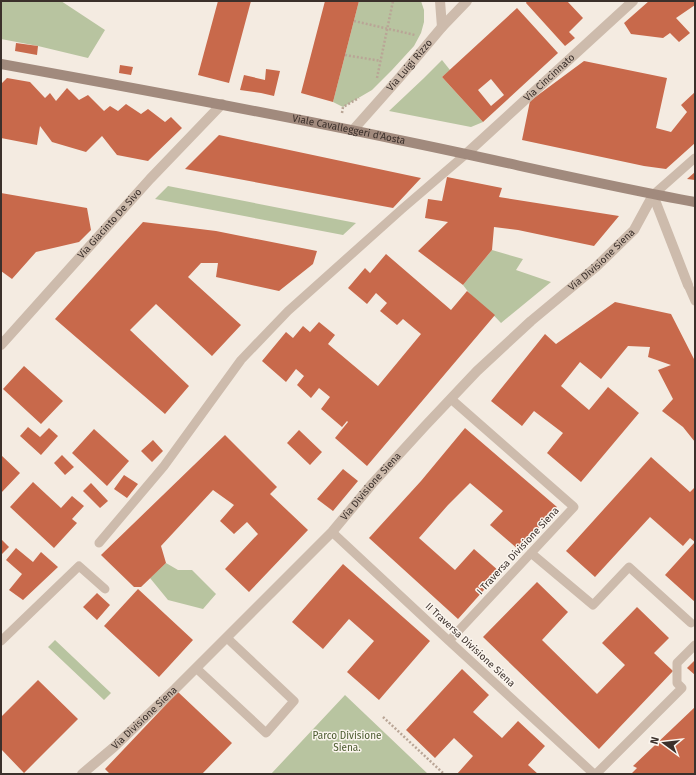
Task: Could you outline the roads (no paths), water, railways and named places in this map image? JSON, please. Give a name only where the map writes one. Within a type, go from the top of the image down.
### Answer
[{"type":"street","points":[[440,1],[442,27]]},
{"type":"street","name":"Via Luigi Rizzo","points":[[353,130],[442,27],[467,1]]},
{"type":"street","name":"Via Cincinnato","points":[[466,154],[633,1]]},
{"type":"street","name":"Viale Cavalleggeri d'Aosta","points":[[1,64],[222,104],[353,130],[695,202]]},
{"type":"street","name":"Via Giacinto De Sivo","points":[[1,345],[150,179],[222,104]]},
{"type":"street","points":[[653,194],[688,285]]},
{"type":"street","name":"Via Divisione Siena","points":[[82,774],[114,747],[227,638],[254,609],[332,532],[372,484],[477,371],[526,326],[596,266],[634,230],[653,194]]},
{"type":"lane","points":[[99,543],[164,466],[241,360],[288,311],[466,154]]},
{"type":"lane","points":[[653,194],[695,158]]},
{"type":"lane","points":[[688,285],[695,301]]},
{"type":"lane","name":"I Traversa Divisione Siena","points":[[449,641],[574,507],[451,399]]},
{"type":"lane","name":"II Traversa Divisione Siena","points":[[332,532],[595,774],[682,688],[677,683],[677,663],[695,645]]},
{"type":"lane","points":[[531,553],[594,605],[629,567],[691,623]]},
{"type":"lane","points":[[1,641],[79,566],[105,589]]},
{"type":"lane","points":[[196,668],[266,733],[294,701],[227,638]]},
{"type":"park label","name":"Parco Divisione Siena.","points":[[347,742]]}]
